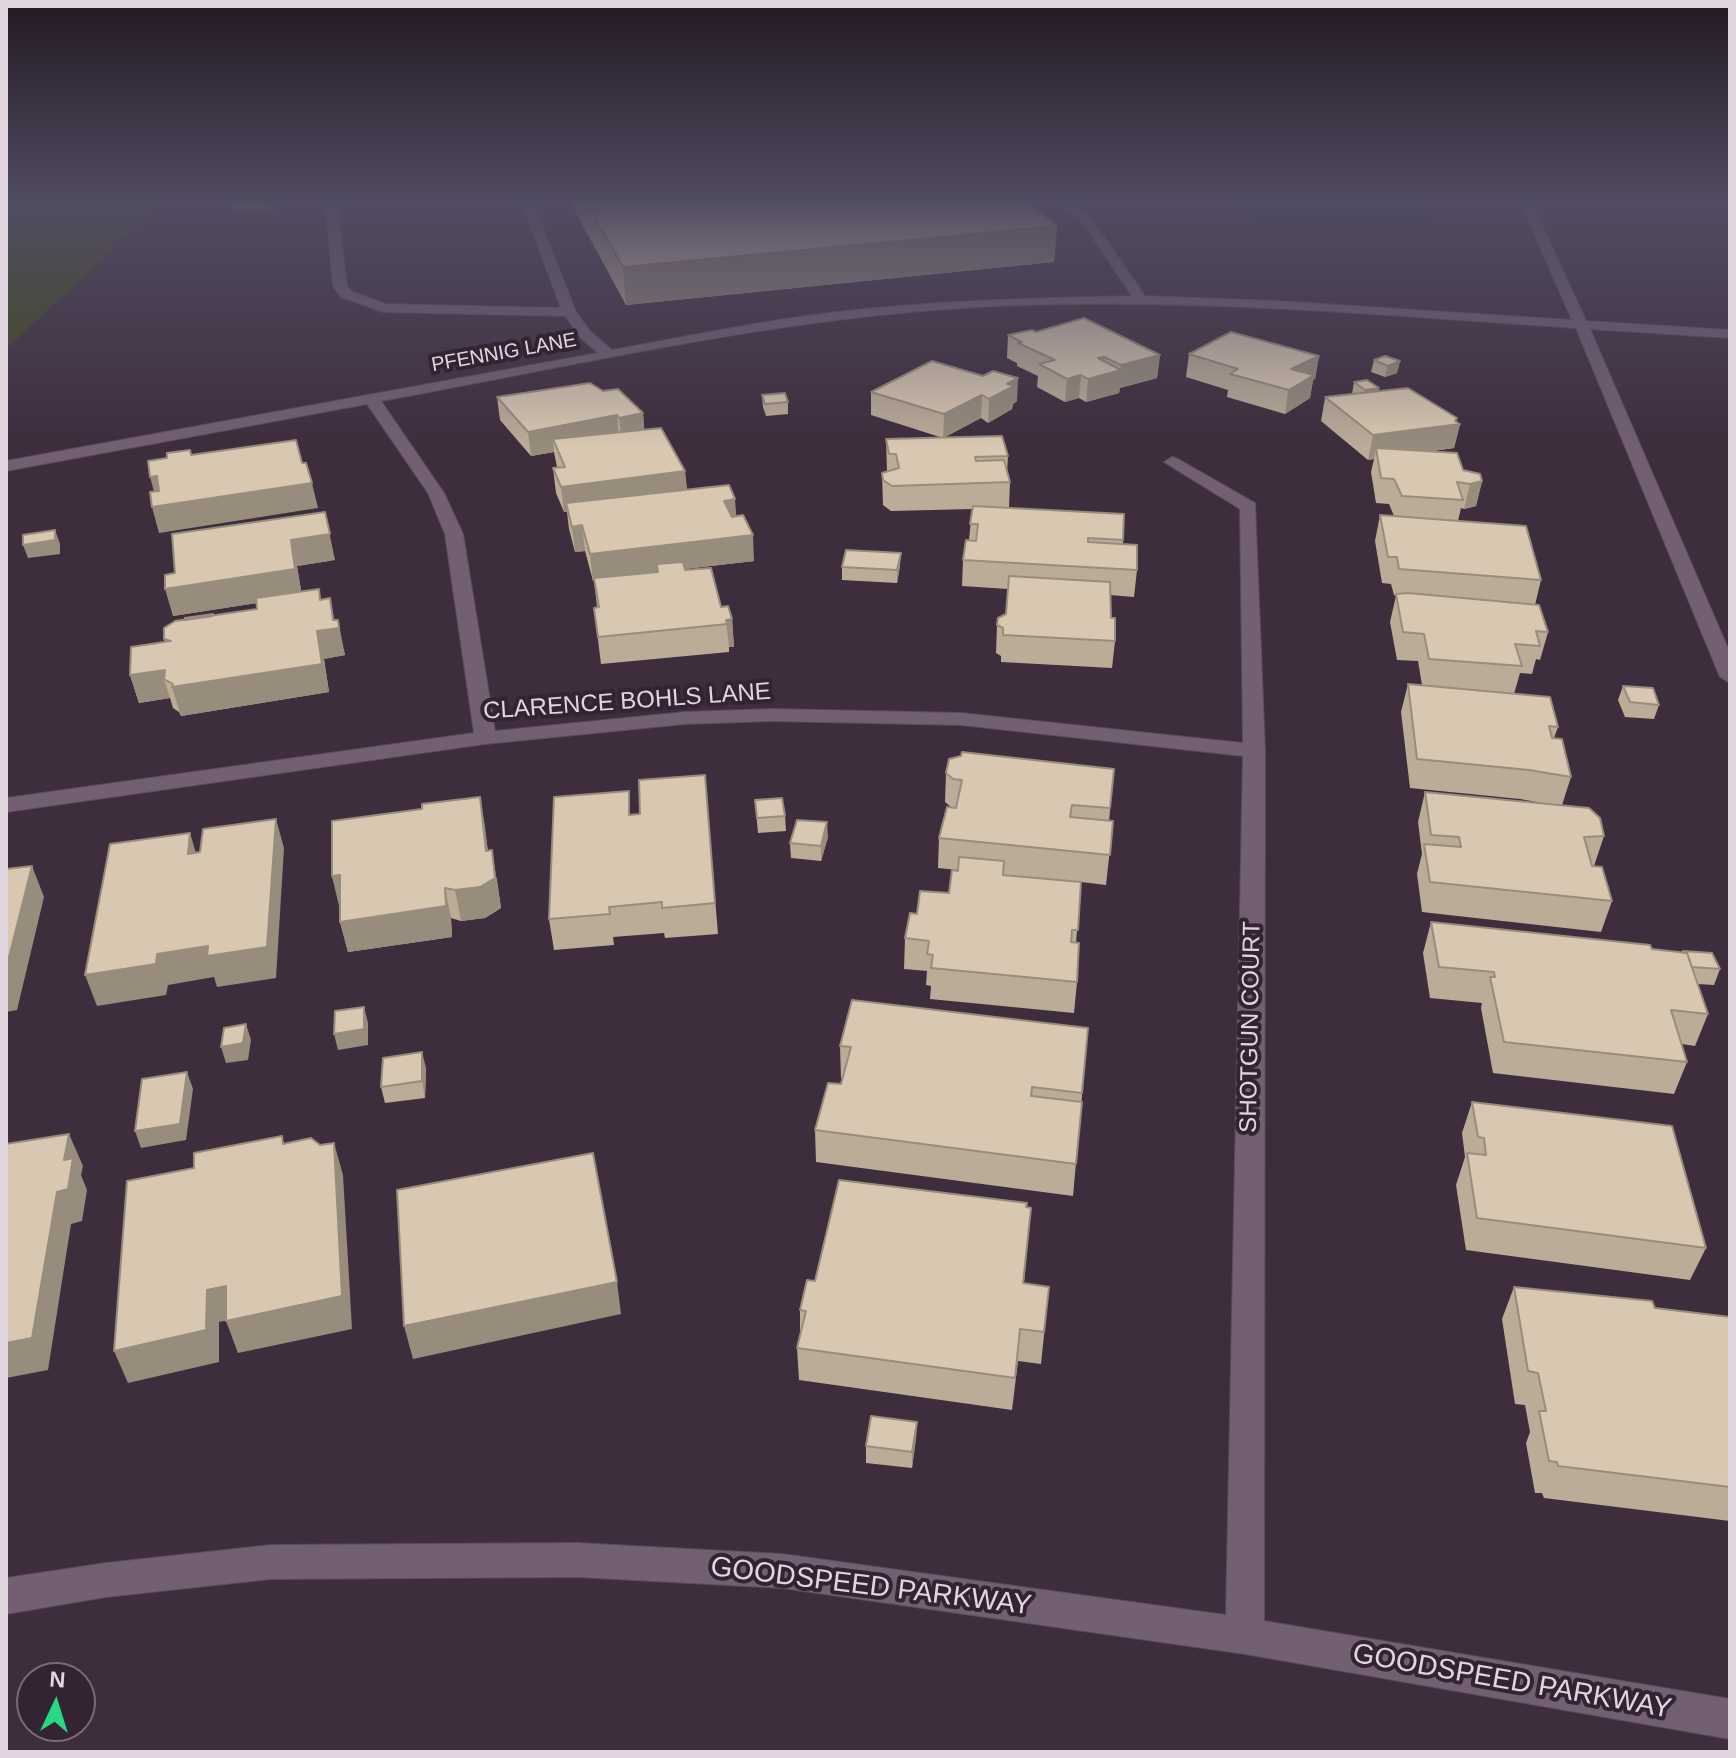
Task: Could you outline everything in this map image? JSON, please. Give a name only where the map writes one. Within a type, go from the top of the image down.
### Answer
[{"type":"street","points":[[340,284],[346,294],[383,308],[569,312]]},
{"type":"street","points":[[558,284],[569,312],[586,335],[609,355]]},
{"type":"street","points":[[1130,284],[1141,300]]},
{"type":"street","points":[[1563,284],[1730,677]]},
{"type":"street","name":"PFENNIG LANE","points":[[6,466],[609,355],[861,313],[978,303],[1141,300],[1277,305],[1730,334]]},
{"type":"street","points":[[371,398],[436,493],[454,534],[485,738]]},
{"type":"street","name":"SHOTGUN COURT","points":[[1172,462],[1249,507],[1254,751],[1245,1636]]},
{"type":"street","name":"CLARENCE BOHLS LANE","points":[[6,805],[485,738],[685,718],[961,719],[1254,751]]},
{"type":"street","name":"GOODSPEED PARKWAY","points":[[6,1596],[106,1580],[271,1562],[578,1560],[782,1571],[1245,1636],[1730,1719]]},
{"type":"green space","points":[[6,284],[75,284],[6,349]]},
{"type":"building","points":[[1084,318],[1160,355],[1121,365],[1104,357],[1098,358],[1121,370],[1088,379],[1081,375],[1067,379],[1039,364],[1055,360],[1008,335],[1032,330],[1036,332]]},
{"type":"building","points":[[1231,332],[1319,356],[1291,369],[1314,375],[1289,390],[1230,374],[1238,369],[1189,354]]},
{"type":"building","points":[[1385,356],[1400,361],[1388,366],[1374,360]]},
{"type":"building","points":[[932,361],[983,376],[993,371],[1018,378],[1007,384],[1014,386],[989,399],[982,395],[944,414],[871,392]]},
{"type":"building","points":[[1367,380],[1379,388],[1365,390],[1354,382]]},
{"type":"building","points":[[590,383],[603,391],[618,389],[643,413],[528,432],[497,397]]},
{"type":"building","points":[[1408,388],[1457,418],[1455,421],[1460,424],[1373,435],[1325,397]]},
{"type":"building","points":[[785,393],[788,402],[765,404],[762,395]]},
{"type":"building","points":[[661,428],[685,471],[561,487],[553,468],[565,467],[553,439]]},
{"type":"building","points":[[1002,436],[1008,456],[975,457],[976,461],[1004,460],[1010,482],[892,486],[883,480],[882,473],[899,468],[896,454],[889,454],[886,439]]},
{"type":"building","points":[[296,440],[312,483],[152,507],[150,492],[159,491],[157,476],[150,477],[148,461],[167,458],[167,453],[190,450],[191,455]]},
{"type":"building","points":[[1376,448],[1457,453],[1463,470],[1480,474],[1482,481],[1470,484],[1457,482],[1463,500],[1402,496],[1394,479],[1381,478]]},
{"type":"building","points":[[729,485],[735,499],[724,501],[732,517],[743,515],[753,535],[590,554],[582,525],[572,527],[566,503]]},
{"type":"building","points":[[973,506],[1124,514],[1123,540],[1088,538],[1088,542],[1137,545],[1137,570],[963,560],[966,540],[976,541],[978,524],[970,524]]},
{"type":"building","points":[[325,512],[330,534],[291,540],[295,569],[165,589],[165,575],[175,573],[172,534]]},
{"type":"building","points":[[1380,515],[1526,526],[1541,580],[1399,569],[1397,557],[1388,557]]},
{"type":"building","points":[[55,530],[55,540],[23,545],[23,535]]},
{"type":"building","points":[[846,550],[901,553],[897,570],[842,567]]},
{"type":"building","points":[[683,562],[685,570],[711,568],[721,607],[728,606],[732,619],[726,620],[727,624],[598,637],[594,608],[599,607],[594,578],[658,572],[657,564]]},
{"type":"building","points":[[1009,576],[1110,582],[1115,641],[1003,635],[1003,628],[997,625],[998,618],[1006,614]]},
{"type":"building","points":[[319,589],[320,600],[330,598],[333,620],[338,620],[339,628],[317,631],[322,664],[172,687],[173,684],[164,679],[165,670],[130,675],[131,647],[171,641],[164,639],[164,628],[175,621],[257,609],[256,598]]},
{"type":"building","points":[[1396,594],[1539,605],[1548,632],[1536,631],[1540,646],[1515,644],[1522,666],[1429,659],[1424,634],[1403,632]]},
{"type":"building","points":[[213,616],[185,620],[185,618]]},
{"type":"building","points":[[1408,684],[1550,697],[1558,727],[1549,726],[1552,738],[1562,739],[1571,777],[1417,759]]},
{"type":"building","points":[[1623,686],[1653,688],[1659,705],[1630,702]]},
{"type":"building","points":[[962,752],[1114,769],[1110,808],[1072,805],[1070,817],[1113,821],[1110,855],[939,838],[947,807],[956,808],[962,780],[953,779],[946,773],[949,759],[961,756]]},
{"type":"building","points":[[705,775],[715,903],[662,908],[662,902],[609,907],[610,914],[549,919],[554,797],[629,791],[629,815],[640,814],[639,780]]},
{"type":"building","points":[[1425,792],[1589,808],[1600,818],[1604,836],[1584,837],[1592,866],[1602,867],[1612,901],[1430,882],[1424,844],[1461,847],[1459,837],[1431,835]]},
{"type":"building","points":[[480,797],[486,851],[492,850],[495,878],[480,887],[445,888],[446,906],[340,922],[340,875],[332,876],[332,821],[422,809],[422,804]]},
{"type":"building","points":[[782,798],[785,816],[757,818],[755,800]]},
{"type":"building","points":[[276,819],[267,947],[207,956],[208,946],[157,954],[156,964],[85,975],[110,844],[190,833],[188,854],[200,852],[203,829]]},
{"type":"building","points":[[797,820],[827,822],[821,846],[790,843]]},
{"type":"building","points":[[959,857],[1004,861],[1003,875],[1081,882],[1078,930],[1072,930],[1071,942],[1079,943],[1077,982],[931,968],[933,955],[927,954],[929,941],[905,938],[910,913],[917,914],[920,891],[949,893],[952,870],[958,871]]},
{"type":"building","points":[[32,866],[6,969],[6,869]]},
{"type":"building","points":[[1431,922],[1650,945],[1652,949],[1687,953],[1708,1014],[1671,1010],[1687,1062],[1504,1042],[1490,977],[1495,977],[1494,972],[1439,967]]},
{"type":"building","points":[[1683,951],[1712,953],[1720,969],[1692,967],[1687,953]]},
{"type":"building","points":[[852,1000],[1088,1028],[1082,1093],[1032,1087],[1031,1096],[1082,1102],[1076,1164],[815,1130],[828,1083],[841,1084],[851,1047],[840,1046]]},
{"type":"building","points":[[364,1007],[364,1029],[334,1034],[335,1011]]},
{"type":"building","points":[[246,1024],[243,1043],[221,1047],[224,1028]]},
{"type":"building","points":[[422,1052],[422,1081],[381,1087],[383,1058]]},
{"type":"building","points":[[187,1072],[180,1124],[135,1131],[142,1079]]},
{"type":"building","points":[[1472,1102],[1672,1126],[1706,1248],[1477,1218],[1467,1153],[1486,1155],[1484,1138],[1478,1137]]},
{"type":"building","points":[[69,1134],[64,1160],[73,1158],[68,1189],[57,1192],[32,1338],[6,1343],[6,1144]]},
{"type":"building","points":[[282,1136],[283,1144],[311,1138],[320,1145],[334,1143],[342,1296],[226,1321],[226,1286],[207,1290],[206,1330],[114,1351],[127,1181],[194,1168],[194,1153]]},
{"type":"building","points":[[593,1153],[617,1282],[404,1326],[397,1190]]},
{"type":"building","points":[[839,1180],[1027,1203],[1026,1207],[1031,1208],[1023,1283],[1049,1287],[1044,1332],[1020,1329],[1015,1378],[797,1348],[806,1311],[800,1310],[807,1280],[815,1281]]},
{"type":"building","points":[[1514,1287],[1652,1301],[1655,1308],[1730,1317],[1730,1487],[1558,1466],[1557,1462],[1549,1461],[1539,1411],[1546,1411],[1538,1373],[1528,1371]]},
{"type":"building","points":[[871,1416],[917,1422],[912,1452],[866,1446]]}]
